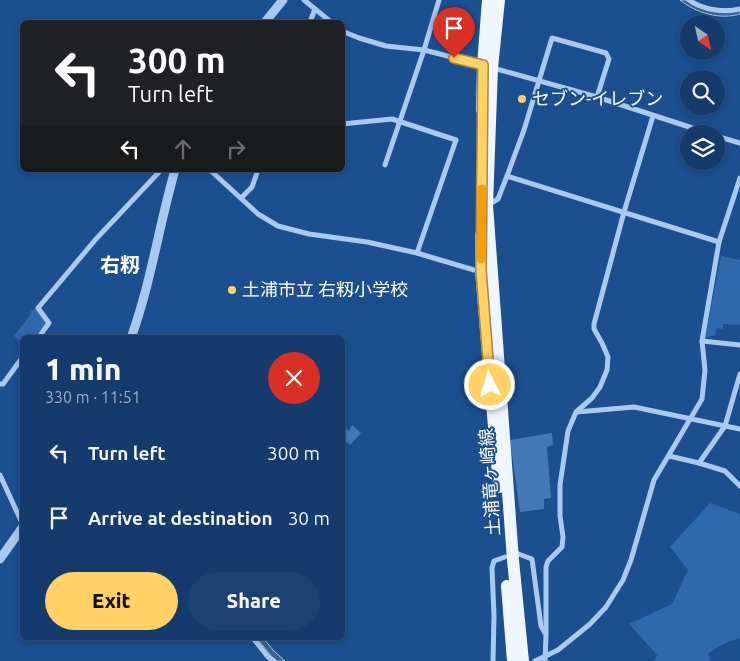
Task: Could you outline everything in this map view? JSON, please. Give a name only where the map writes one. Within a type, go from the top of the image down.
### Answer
[{"type":"main road","name":"土浦竜ヶ崎線","points":[[486,270],[488,0]]},
{"type":"main road","name":"土浦竜ヶ崎線","points":[[499,0],[488,66],[486,270],[508,555],[513,661]]},
{"type":"main road","name":"土浦竜ヶ崎線","points":[[508,555],[523,661]]},
{"type":"street","points":[[267,20],[284,0]]},
{"type":"street","points":[[304,0],[329,20]]},
{"type":"street","points":[[385,165],[439,0]]},
{"type":"street","points":[[689,0],[724,12],[740,9]]},
{"type":"street","points":[[311,20],[315,9]]},
{"type":"street","points":[[345,32],[386,46],[424,50],[488,66],[597,97],[682,125]]},
{"type":"street","points":[[487,205],[498,199],[507,176],[524,130],[552,38],[606,53],[609,60],[597,97]]},
{"type":"street","points":[[541,660],[546,635],[546,567],[548,560],[562,547],[564,537],[560,516],[560,485],[568,431],[576,412],[592,398],[600,387],[607,370],[608,357],[594,329],[594,324],[624,212],[653,116]]},
{"type":"street","points":[[345,124],[392,120],[456,140],[417,253]]},
{"type":"street","points":[[725,139],[740,143]]},
{"type":"street","points":[[40,335],[49,323],[38,308],[96,239],[159,172]]},
{"type":"street","points":[[132,335],[147,287],[175,172]]},
{"type":"street","points":[[212,172],[258,214],[278,226],[309,234],[366,242],[417,253],[474,270],[486,270]]},
{"type":"street","points":[[241,198],[252,187],[257,172]]},
{"type":"street","points":[[507,176],[719,242]]},
{"type":"street","points":[[541,660],[558,650],[590,624],[606,606],[623,580],[631,560],[654,480],[702,399],[705,370],[702,341],[719,242],[740,178]]},
{"type":"street","points":[[702,341],[740,345]]},
{"type":"street","points":[[0,384],[3,384],[20,361]]},
{"type":"street","points":[[699,463],[726,426],[740,374]]},
{"type":"street","points":[[576,412],[634,407],[740,430]]},
{"type":"street","points":[[669,456],[725,471],[740,486]]},
{"type":"street","points":[[0,475],[20,518]]},
{"type":"street","points":[[0,559],[20,531]]},
{"type":"street","points":[[493,661],[492,568],[494,561],[508,555],[532,559],[541,626],[546,635]]},
{"type":"street","points":[[255,640],[268,657],[274,661]]},
{"type":"shaded area","points":[[680,0],[686,0],[698,7],[740,10],[740,14],[732,16],[712,15],[686,5]]},
{"type":"shaded area","points":[[721,256],[740,260],[740,325],[723,324],[723,329],[717,328],[715,335],[705,338]]},
{"type":"shaded area","points":[[36,308],[47,323],[35,335],[20,335],[20,340],[14,336],[31,311]]},
{"type":"shaded area","points":[[710,503],[740,514],[740,638],[723,644],[708,654],[711,661],[654,661],[657,655],[629,624],[672,604],[688,570],[670,547]]},
{"type":"shaded area","points":[[259,640],[265,640],[285,661],[277,661]]},
{"type":"building","points":[[352,425],[361,433],[350,445],[347,442],[345,444],[345,428],[349,431]]},
{"type":"building","points":[[552,433],[553,445],[547,447],[551,498],[544,499],[544,509],[520,512],[510,440]]},
{"type":"slow traffic","points":[[481,259],[482,189]]},
{"type":"place","name":"セブン-イレブン","points":[[522,99]]},
{"type":"place","name":"土浦市立 右籾小学校","points":[[232,290]]},
{"type":"district","name":"右籾","points":[[120,265]]},
{"type":"route","points":[[454,58],[483,65],[481,270],[490,385]]}]
